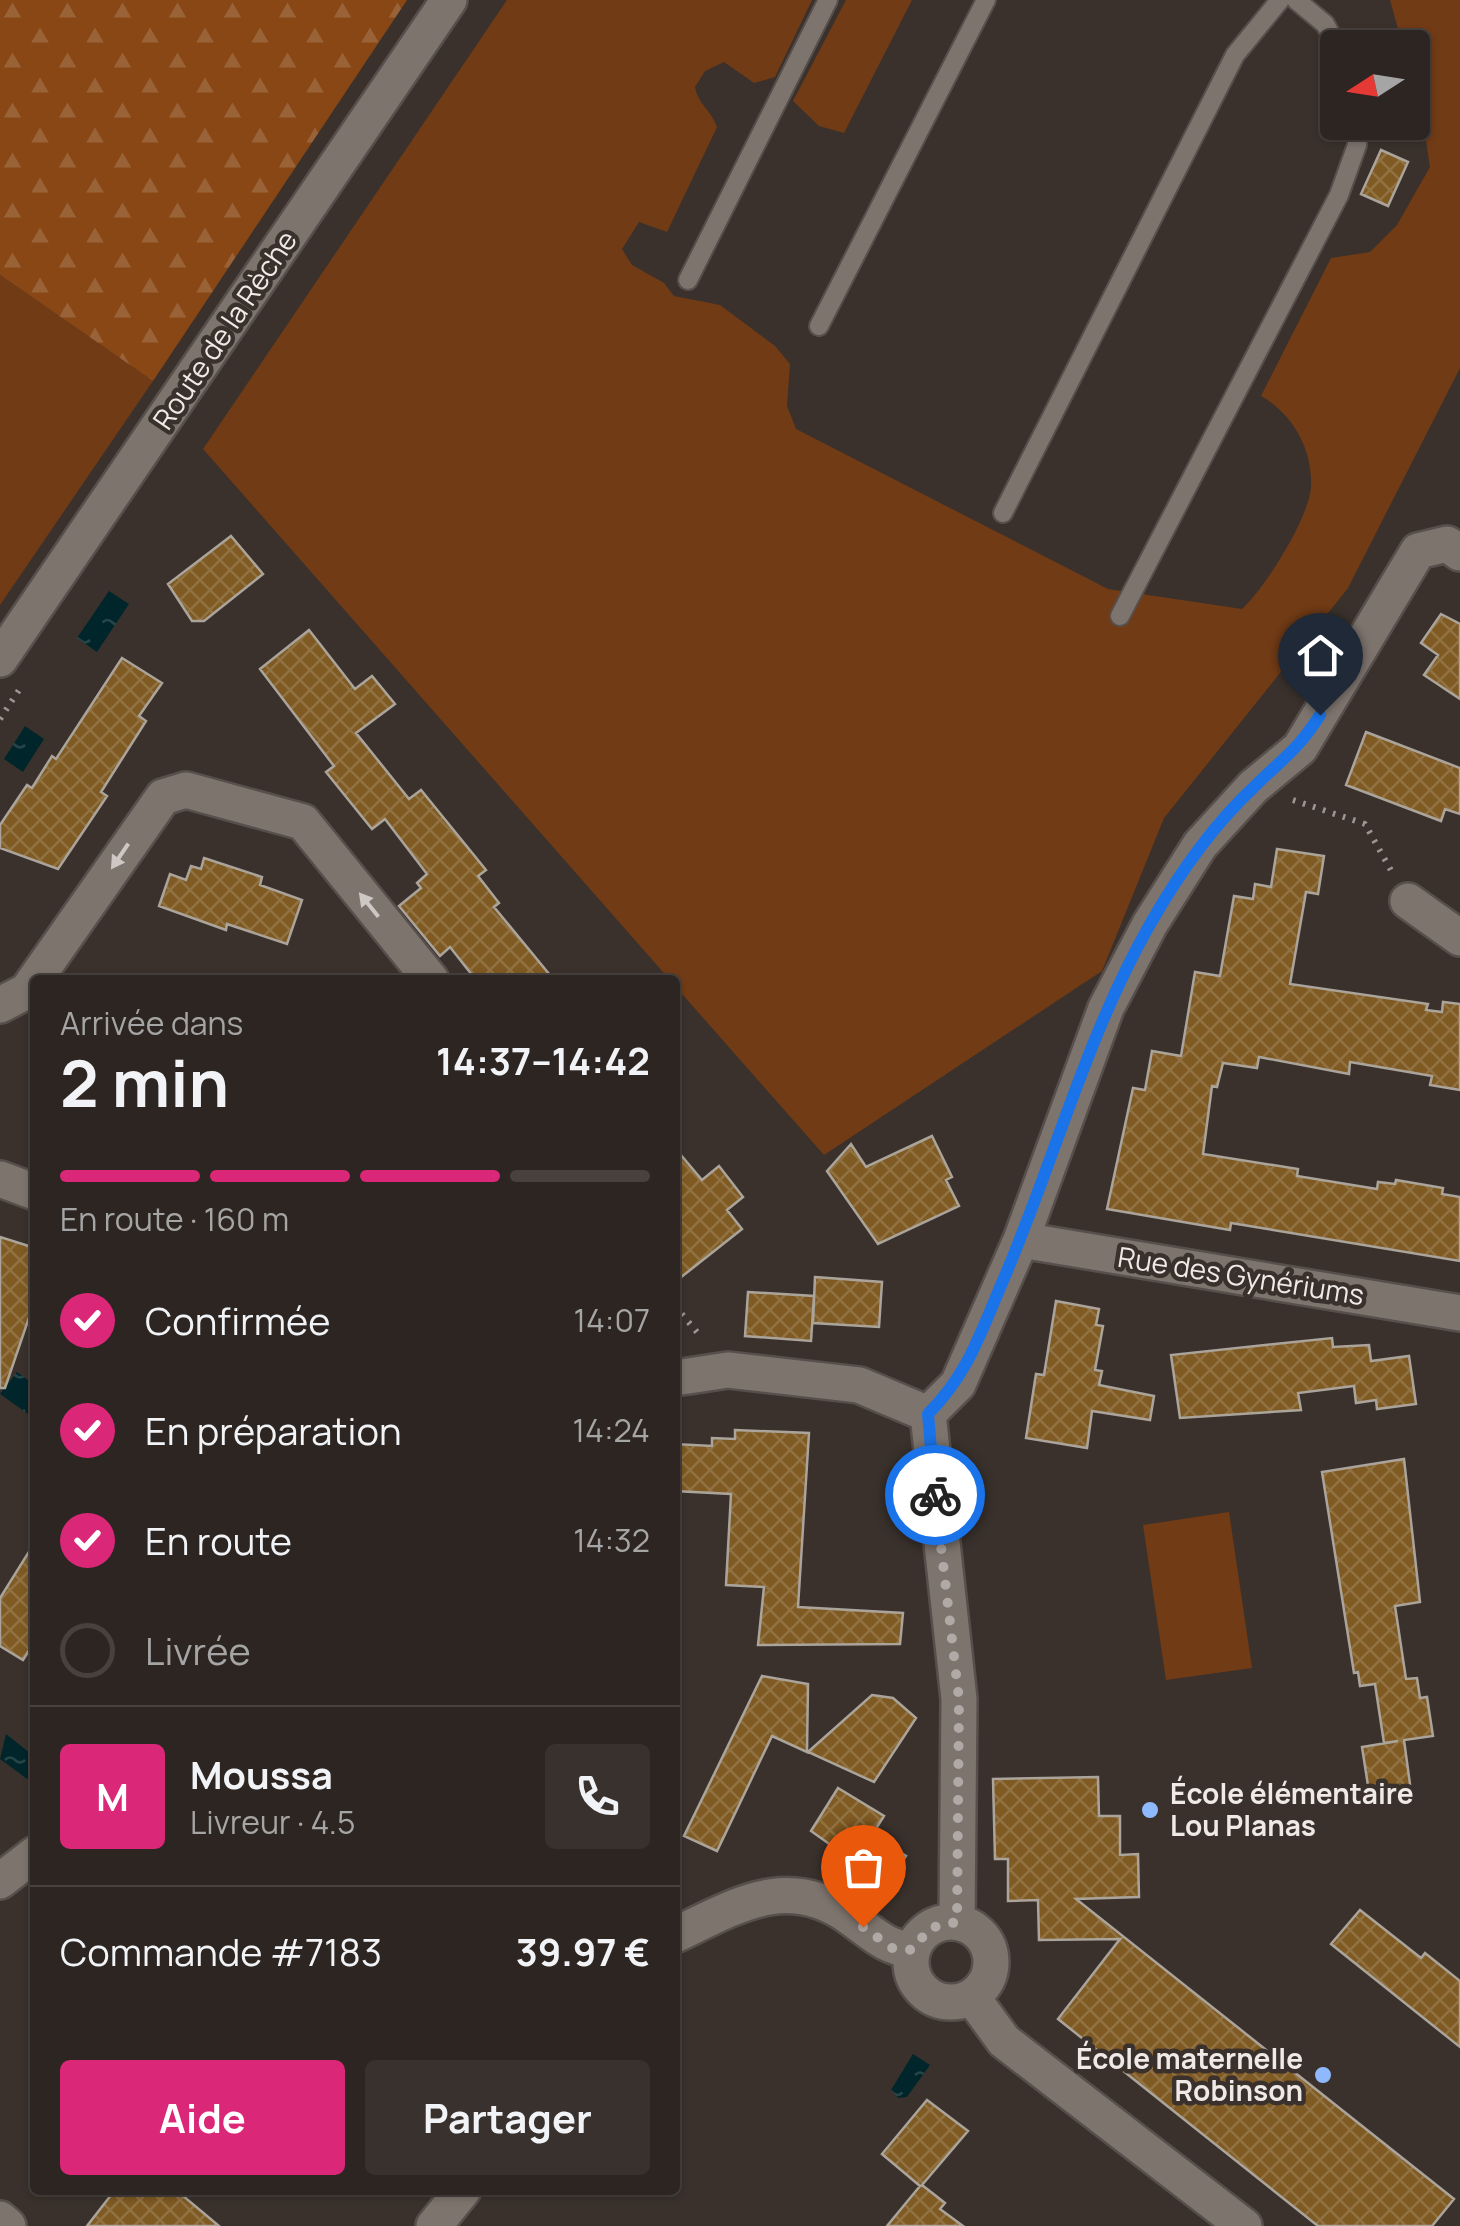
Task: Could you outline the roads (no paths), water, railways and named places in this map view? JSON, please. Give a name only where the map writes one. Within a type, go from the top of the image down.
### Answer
[{"type":"street","name":"Route de la Rèche","points":[[0,660],[448,0]]},
{"type":"street","points":[[928,1414],[958,1384],[1021,1240],[1106,1008],[1150,924],[1200,845],[1253,787],[1300,748],[1418,551],[1447,544],[1460,554]]},
{"type":"street","points":[[38,975],[162,797],[186,790],[303,822],[427,975]]},
{"type":"street","points":[[1408,901],[1460,938]]},
{"type":"street","points":[[0,1006],[30,987]]},
{"type":"street","points":[[0,1179],[30,1190]]},
{"type":"street","name":"Rue des Gynériums","points":[[1021,1240],[1460,1313]]},
{"type":"street","points":[[680,1377],[728,1370],[860,1385],[928,1414]]},
{"type":"street","points":[[928,1414],[959,1699],[957,1922]]},
{"type":"street","points":[[0,1881],[30,1858]]},
{"type":"street","points":[[680,1933],[744,1902],[795,1892],[834,1906],[892,1948],[912,1950]]},
{"type":"street","points":[[957,1922],[981,1936],[991,1962],[989,1975],[972,1997],[945,2002],[920,1990],[910,1963],[912,1950],[930,1928],[957,1922]]},
{"type":"street","points":[[972,1997],[1004,2041],[1244,2226]]},
{"type":"street","points":[[434,2226],[459,2195]]},
{"type":"street","points":[[0,2219],[8,2226]]},
{"type":"lane","points":[[688,280],[828,0]]},
{"type":"lane","points":[[819,326],[986,0]]},
{"type":"lane","points":[[1003,512],[1235,56],[1280,0]]},
{"type":"lane","points":[[1296,0],[1328,30]]},
{"type":"lane","points":[[1120,616],[1339,195],[1357,140]]},
{"type":"water","points":[[109,591],[129,604],[97,652],[77,638]]},
{"type":"water","points":[[25,726],[44,739],[23,772],[4,759]]},
{"type":"water","points":[[17,1372],[30,1381],[30,1415],[0,1394]]},
{"type":"water","points":[[6,1734],[30,1753],[30,1781],[0,1759]]},
{"type":"water","points":[[913,2054],[930,2065],[907,2097],[898,2098],[891,2090]]},
{"type":"place","name":"École élémentaire Lou Planas","points":[[1150,1810]]},
{"type":"place","name":"École maternelle Robinson","points":[[1323,2075]]}]
